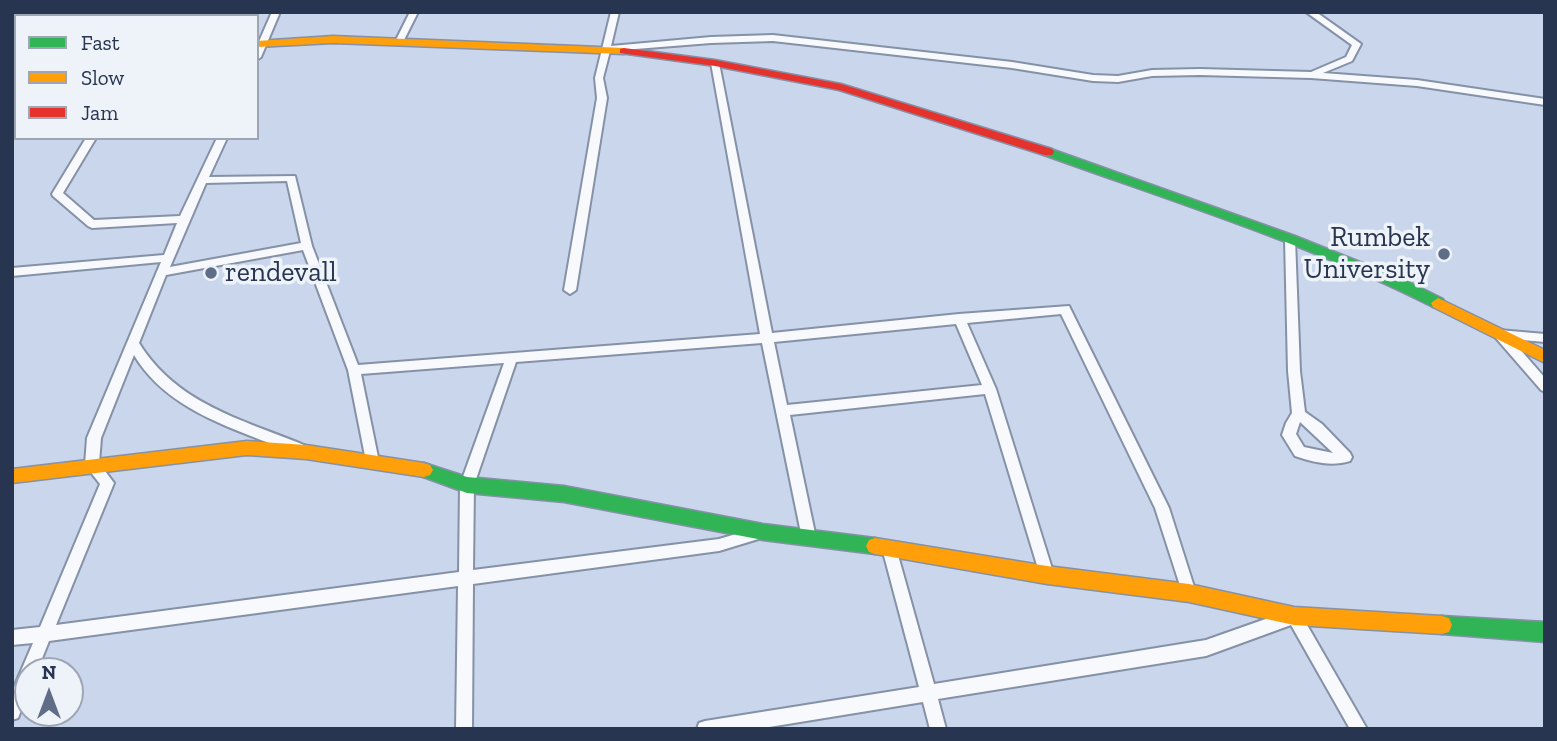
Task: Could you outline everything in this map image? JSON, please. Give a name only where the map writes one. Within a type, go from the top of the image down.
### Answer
[{"type":"street","points":[[259,48],[276,12]]},
{"type":"street","points":[[399,42],[414,12]]},
{"type":"street","points":[[570,290],[602,99],[599,78],[615,12]]},
{"type":"street","points":[[1310,12],[1357,44],[1349,59],[1311,75]]},
{"type":"street","points":[[259,48],[304,38],[605,50],[715,63],[841,86],[1063,157],[1290,239],[1402,285],[1545,357]]},
{"type":"street","points":[[605,50],[711,40],[773,38],[1012,65],[1093,78],[1118,79],[1152,73],[1200,72],[1311,75],[1418,83],[1545,102]]},
{"type":"street","points":[[715,63],[767,338],[809,538]]},
{"type":"street","points":[[90,140],[57,194],[92,224],[184,219]]},
{"type":"street","points":[[35,657],[107,483],[92,465],[94,438],[184,219],[221,140]]},
{"type":"street","points":[[203,180],[291,178],[307,246],[354,370],[372,462]]},
{"type":"street","points":[[1290,239],[1294,371],[1299,414]]},
{"type":"street","points":[[163,272],[307,246]]},
{"type":"street","points":[[12,272],[169,258]]},
{"type":"street","points":[[354,370],[511,360],[1065,309],[1162,508],[1189,593]]},
{"type":"street","points":[[959,318],[990,389],[1047,575]]},
{"type":"street","points":[[1499,334],[1545,338]]},
{"type":"street","points":[[1499,334],[1545,387]]},
{"type":"street","points":[[133,343],[141,361],[169,388],[197,408],[306,452]]},
{"type":"street","points":[[464,729],[467,485],[511,360]]},
{"type":"street","points":[[782,411],[990,389]]},
{"type":"street","points":[[12,477],[92,465],[247,448],[306,452],[417,468],[467,485],[564,494],[764,532],[889,548],[1047,575],[1189,593],[1294,616],[1545,632]]},
{"type":"street","points":[[12,638],[719,545],[764,532]]},
{"type":"street","points":[[889,548],[938,729]]},
{"type":"street","points":[[705,729],[1206,648],[1294,616]]},
{"type":"street","points":[[1294,616],[1359,729]]},
{"type":"traffic: fast","points":[[1048,152],[1290,239],[1402,285],[1438,303]]},
{"type":"traffic: fast","points":[[424,470],[467,485],[564,494],[763,532],[875,546]]},
{"type":"traffic: fast","points":[[1442,625],[1545,632]]},
{"type":"traffic: slow","points":[[259,44],[333,40],[624,51]]},
{"type":"traffic: slow","points":[[1438,303],[1545,357]]},
{"type":"traffic: slow","points":[[12,476],[247,448],[306,452],[424,470]]},
{"type":"traffic: slow","points":[[875,546],[1047,575],[1189,593],[1294,616],[1442,625]]},
{"type":"traffic: jam","points":[[624,51],[715,63],[841,87],[1048,152]]},
{"type":"place","name":"Rumbek University","points":[[1444,254]]},
{"type":"place","name":"rendevall","points":[[211,273]]}]
